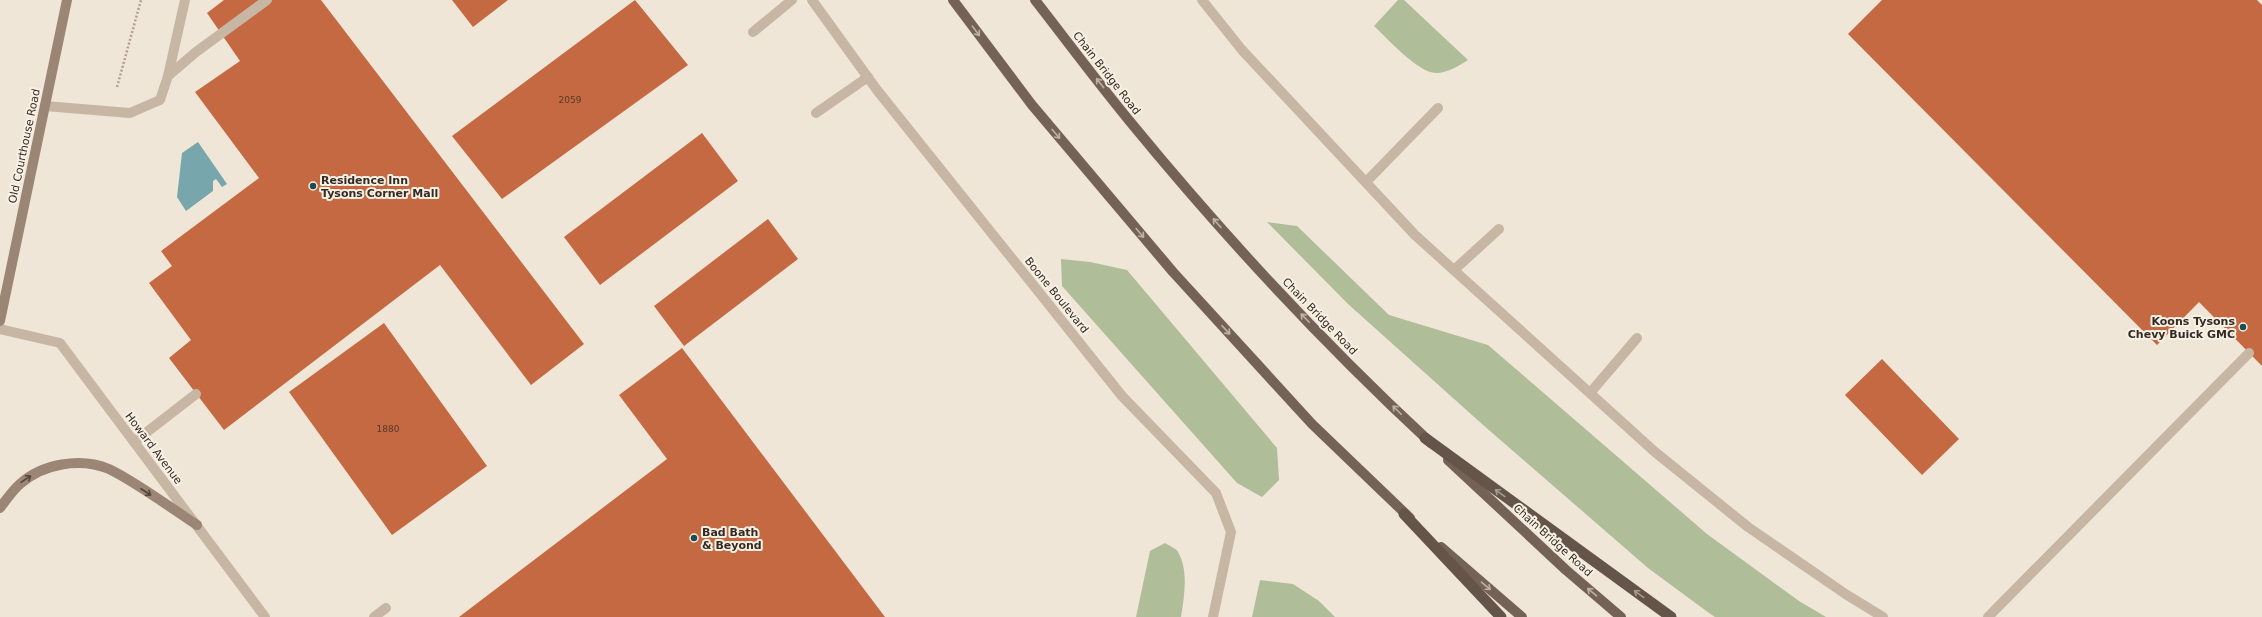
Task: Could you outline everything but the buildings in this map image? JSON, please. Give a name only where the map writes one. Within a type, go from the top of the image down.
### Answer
[{"type":"highway","points":[[1425,438],[1670,617]]},
{"type":"highway","points":[[1404,514],[1501,617]]},
{"type":"main road","name":"Old Courthouse Road","points":[[0,321],[67,0]]},
{"type":"main road","points":[[953,0],[1032,105],[1172,272],[1312,424],[1404,514],[1522,617]]},
{"type":"main road","name":"Chain Bridge Road","points":[[1035,0],[1132,125],[1252,262],[1340,354],[1425,438],[1566,570],[1622,617]]},
{"type":"main road","points":[[0,508],[19,484],[39,471],[60,464],[87,464],[108,469],[197,525]]},
{"type":"street","points":[[44,106],[130,113],[160,100],[168,76],[185,0]]},
{"type":"street","points":[[168,76],[196,52],[267,0]]},
{"type":"street","points":[[753,32],[792,0]]},
{"type":"street","name":"Boone Boulevard","points":[[812,0],[868,77],[1122,396],[1216,494],[1231,532],[1213,617]]},
{"type":"street","points":[[1202,0],[1242,50],[1415,234],[1454,270],[1656,452],[1748,527],[1847,595],[1883,617]]},
{"type":"street","points":[[816,113],[868,77]]},
{"type":"street","points":[[1366,182],[1438,108]]},
{"type":"street","points":[[1454,270],[1499,229]]},
{"type":"street","name":"Howard Avenue","points":[[0,329],[60,343],[265,617]]},
{"type":"street","points":[[1590,392],[1637,338]]},
{"type":"street","points":[[1988,617],[2249,353]]},
{"type":"street","points":[[134,442],[196,394]]},
{"type":"street","points":[[374,617],[386,608]]},
{"type":"path","points":[[117,87],[141,0]]},
{"type":"green space","points":[[1398,0],[1404,0],[1468,60],[1457,67],[1436,73],[1421,67],[1403,54],[1374,26]]},
{"type":"green space","points":[[1267,222],[1297,226],[1389,315],[1488,345],[1707,534],[1799,601],[1826,617],[1715,617],[1709,613],[1648,568],[1482,424],[1348,304]]},
{"type":"green space","points":[[1061,259],[1090,262],[1127,270],[1277,448],[1279,480],[1262,497],[1237,483],[1062,286]]},
{"type":"green space","points":[[1165,543],[1177,551],[1184,567],[1185,584],[1181,617],[1136,617],[1150,551]]},
{"type":"green space","points":[[1260,580],[1293,584],[1319,601],[1335,617],[1252,617]]},
{"type":"water","points":[[198,142],[227,184],[222,187],[216,179],[213,181],[213,191],[186,211],[177,197],[182,153]]},
{"type":"place","name":"Residence Inn Tysons Corner Mall","points":[[313,186]]},
{"type":"place","name":"Koons Tysons Chevy Buick GMC","points":[[2243,327]]},
{"type":"place","name":"Bad Bath & Beyond","points":[[694,538]]}]
